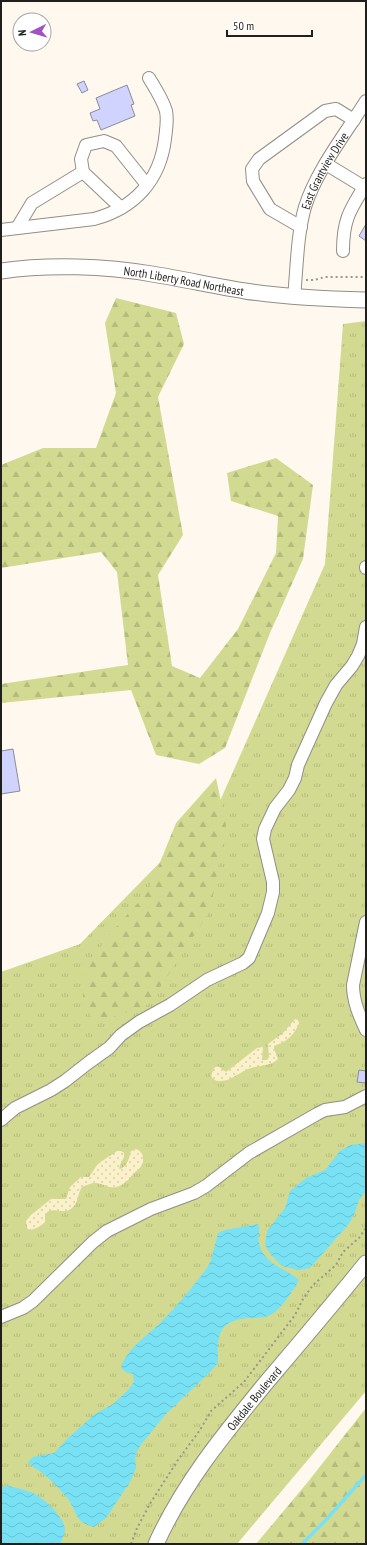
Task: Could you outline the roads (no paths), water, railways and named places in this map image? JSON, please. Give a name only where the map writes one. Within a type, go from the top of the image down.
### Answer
[{"type":"main road","name":"North Liberty Road Northeast","points":[[1,271],[70,267],[120,269],[151,273],[244,291],[294,297],[366,300]]},
{"type":"main road","name":"Oakdale Boulevard","points":[[156,1544],[188,1486],[224,1434],[366,1263]]},
{"type":"street","points":[[1,230],[106,216],[138,196],[147,185],[159,165],[164,146],[167,121],[165,109],[149,78]]},
{"type":"street","name":"East Grantview Drive","points":[[294,297],[301,227],[305,206],[313,187],[326,164],[366,101]]},
{"type":"street","points":[[301,227],[270,209],[253,182],[252,169],[259,159],[325,111],[336,109],[354,120]]},
{"type":"street","points":[[121,208],[83,172],[81,159],[86,145],[104,141],[116,146],[147,185]]},
{"type":"street","points":[[326,164],[365,185],[345,222],[343,251]]},
{"type":"street","points":[[17,228],[32,203],[83,172]]},
{"type":"street","points":[[1,1120],[15,1108],[51,1090],[65,1081],[109,1048],[121,1035],[139,1022],[170,1005],[207,980],[249,958],[268,913],[273,892],[273,882],[263,839],[265,829],[275,808],[289,790],[295,778],[298,765],[326,703],[336,685],[352,666],[358,656],[363,644],[366,626]]},
{"type":"street","points":[[366,922],[353,994],[355,1004],[366,1030]]},
{"type":"street","points":[[1,1317],[23,1308],[33,1301],[93,1242],[107,1231],[151,1209],[194,1193],[206,1186],[249,1153],[317,1114],[325,1110],[345,1107],[366,1096]]},
{"type":"water","points":[[366,1143],[366,1191],[359,1200],[354,1215],[348,1225],[310,1268],[298,1270],[282,1266],[270,1254],[265,1244],[267,1231],[285,1208],[290,1191],[306,1178],[325,1170],[340,1151],[350,1145]]},
{"type":"water","points":[[258,1224],[259,1241],[262,1250],[270,1261],[299,1280],[297,1284],[276,1312],[261,1318],[239,1319],[226,1326],[219,1337],[218,1363],[166,1414],[140,1446],[135,1456],[136,1468],[130,1482],[106,1518],[94,1527],[88,1525],[80,1520],[63,1492],[28,1462],[33,1457],[54,1453],[68,1438],[95,1414],[113,1404],[129,1389],[134,1382],[133,1374],[126,1372],[121,1368],[124,1361],[133,1348],[175,1308],[207,1268],[211,1260],[218,1233],[225,1230]]},
{"type":"water","points":[[6,1485],[27,1490],[37,1495],[53,1508],[64,1524],[65,1529],[60,1544],[1,1544],[1,1489]]},
{"type":"waterway","points":[[302,1544],[325,1521],[366,1475]]}]
